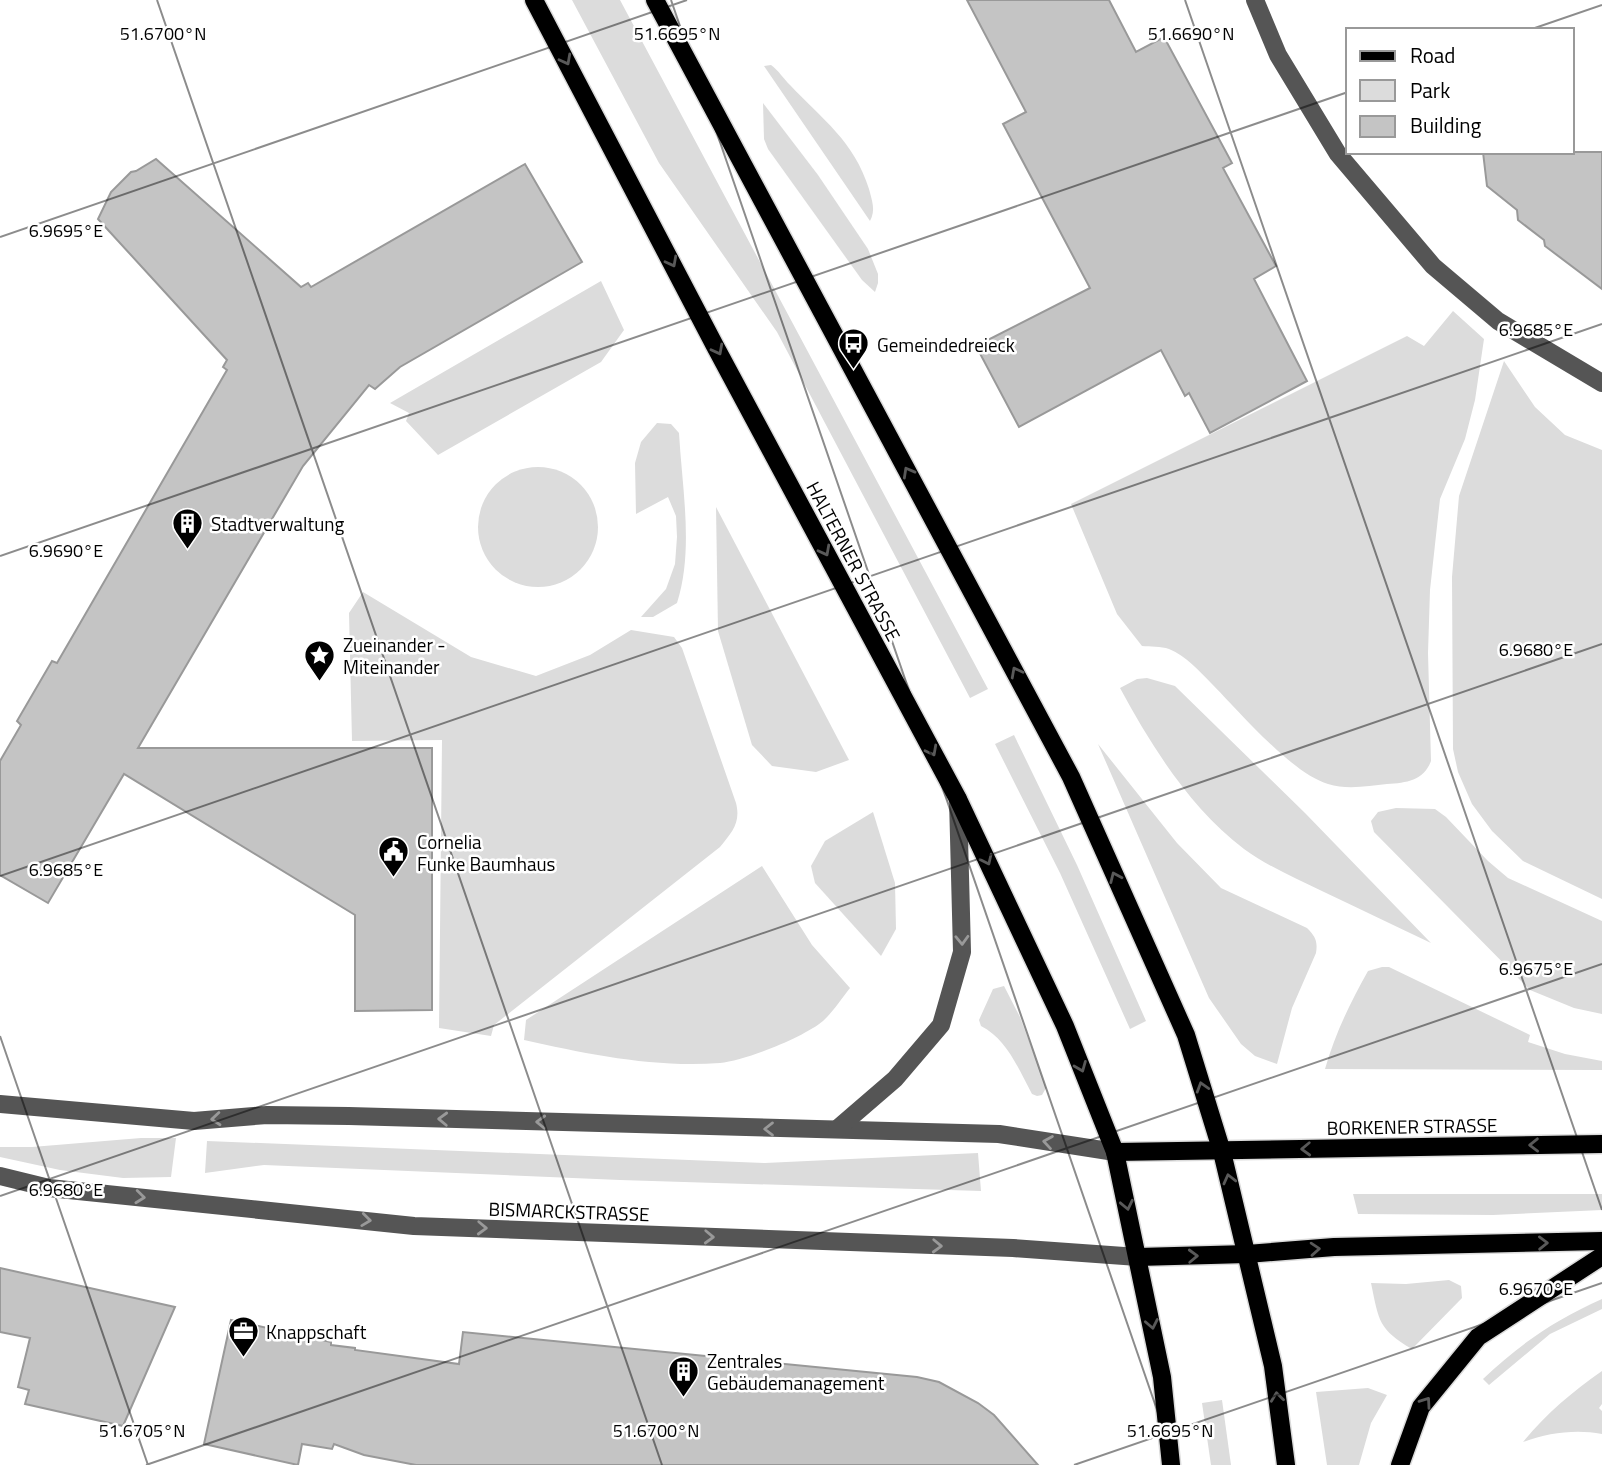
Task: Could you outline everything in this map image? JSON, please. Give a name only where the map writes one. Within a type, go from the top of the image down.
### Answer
[{"type":"main road","name":"HALTERNER STRASSE","points":[[534,0],[715,346],[958,799],[1065,1026],[1115,1152]]},
{"type":"main road","points":[[655,0],[972,589],[1070,777],[1186,1035],[1222,1152],[1247,1254],[1273,1366],[1286,1465]]},
{"type":"main road","name":"BORKENER STRASSE","points":[[1115,1152],[1602,1144]]},
{"type":"main road","points":[[1115,1152],[1162,1377],[1171,1465]]},
{"type":"main road","points":[[1138,1257],[1334,1248],[1602,1241]]},
{"type":"main road","points":[[1400,1465],[1421,1407],[1478,1337],[1602,1256]]},
{"type":"street","points":[[1255,0],[1278,55],[1338,154],[1433,266],[1499,321],[1602,383]]},
{"type":"street","points":[[837,1129],[895,1079],[941,1026],[962,952],[958,799]]},
{"type":"street","points":[[0,1104],[194,1121],[267,1115],[999,1134],[1115,1152]]},
{"type":"street","name":"BISMARCKSTRASSE","points":[[0,1176],[49,1188],[414,1226],[1013,1248],[1138,1257]]},
{"type":"green space","points":[[572,0],[620,0],[988,689],[970,698],[777,332],[659,163]]},
{"type":"green space","points":[[771,65],[836,132],[855,157],[872,201],[873,213],[870,221],[764,66]]},
{"type":"green space","points":[[763,103],[818,175],[868,249],[878,274],[875,292],[862,280],[768,149],[764,139]]},
{"type":"green space","points":[[601,281],[624,330],[601,362],[438,455],[406,421],[409,413],[390,403]]},
{"type":"green space","points":[[1453,311],[1484,339],[1475,400],[1465,439],[1440,499],[1430,590],[1428,653],[1431,761],[1424,772],[1408,781],[1358,787],[1328,784],[1313,778],[1282,755],[1186,659],[1166,648],[1142,646],[1117,614],[1071,504],[1407,336],[1424,346]]},
{"type":"green space","points":[[1504,361],[1535,407],[1565,435],[1602,450],[1602,899],[1523,861],[1492,831],[1472,804],[1458,772],[1453,749],[1452,577],[1459,496]]},
{"type":"green space","points":[[657,423],[671,424],[679,433],[686,519],[685,562],[677,603],[653,617],[641,617],[666,589],[675,564],[676,516],[668,497],[636,514],[635,463],[641,442]]},
{"type":"green space","points":[[538,467],[561,471],[581,484],[594,504],[598,527],[594,550],[581,570],[561,583],[538,587],[515,583],[495,570],[482,550],[478,527],[482,504],[495,484],[515,471]]},
{"type":"green space","points":[[716,507],[849,760],[816,772],[772,766],[752,745],[718,631]]},
{"type":"green space","points":[[363,592],[471,657],[536,676],[590,655],[631,630],[674,637],[682,648],[736,803],[736,822],[720,847],[494,1025],[491,1036],[439,1028],[442,740],[352,741],[349,613]]},
{"type":"green space","points":[[1147,678],[1175,686],[1305,813],[1431,943],[1273,867],[1224,833],[1189,796],[1159,754],[1120,688],[1137,679]]},
{"type":"green space","points":[[1014,735],[1077,865],[1146,1021],[1130,1029],[1060,873],[995,744]]},
{"type":"green space","points":[[1098,744],[1177,843],[1221,888],[1307,928],[1314,936],[1316,953],[1292,1008],[1277,1064],[1255,1056],[1241,1044],[1209,998]]},
{"type":"green space","points":[[1396,808],[1435,809],[1508,878],[1602,921],[1602,1014],[1574,1008],[1530,990],[1374,832],[1371,821],[1378,812]]},
{"type":"green space","points":[[873,812],[895,883],[896,929],[881,956],[815,883],[811,866],[825,841]]},
{"type":"green space","points":[[762,866],[812,945],[850,988],[823,1021],[774,1047],[720,1063],[646,1062],[524,1040],[526,1020]]},
{"type":"green space","points":[[1389,967],[1530,1035],[1528,1042],[1565,1054],[1602,1061],[1602,1070],[1325,1069],[1333,1043],[1368,971]]},
{"type":"green space","points":[[1004,986],[1020,1017],[1046,1088],[1042,1095],[1032,1094],[1005,1047],[981,1026],[979,1020],[993,989]]},
{"type":"green space","points":[[176,1138],[171,1177],[123,1178],[60,1170],[0,1157],[0,1147]]},
{"type":"green space","points":[[207,1141],[765,1163],[978,1153],[981,1191],[264,1165],[205,1173]]},
{"type":"green space","points":[[1353,1194],[1602,1194],[1602,1210],[1493,1215],[1358,1214]]},
{"type":"green space","points":[[1449,1280],[1461,1286],[1462,1298],[1412,1349],[1392,1336],[1382,1323],[1371,1283],[1406,1284]]},
{"type":"green space","points":[[1602,1299],[1602,1309],[1550,1334],[1489,1385],[1483,1379],[1539,1333]]},
{"type":"green space","points":[[1602,1371],[1602,1404],[1599,1408],[1602,1411],[1602,1434],[1562,1433],[1523,1442],[1560,1404]]},
{"type":"green space","points":[[1368,1388],[1387,1395],[1371,1423],[1359,1465],[1327,1465],[1316,1392]]},
{"type":"green space","points":[[1222,1400],[1231,1465],[1211,1465],[1202,1403]]},
{"type":"building","points":[[967,0],[1109,0],[1136,52],[1164,37],[1232,163],[1223,168],[1276,266],[1254,279],[1307,381],[1210,433],[1189,393],[1185,396],[1161,350],[1019,427],[976,346],[1090,288],[1003,124],[1026,112]]},
{"type":"building","points":[[1602,152],[1602,289],[1545,246],[1544,240],[1518,220],[1517,210],[1487,186],[1483,154]]},
{"type":"building","name":"Stadtverwaltung","points":[[156,159],[301,287],[308,283],[311,287],[525,164],[582,262],[400,367],[375,389],[369,385],[303,466],[138,748],[432,748],[432,1010],[355,1011],[355,915],[124,774],[48,903],[0,875],[0,761],[21,725],[17,721],[52,661],[57,663],[227,370],[223,367],[227,360],[98,219],[111,192],[131,172]]},
{"type":"building","points":[[0,1268],[175,1307],[123,1426],[25,1404],[29,1390],[18,1387],[30,1338],[0,1332]]},
{"type":"building","name":"Zentrales Gebäudemanagement","points":[[231,1320],[331,1342],[331,1345],[355,1350],[459,1364],[463,1332],[917,1377],[939,1382],[978,1403],[994,1415],[1038,1465],[416,1465],[364,1455],[334,1444],[332,1449],[302,1444],[298,1465],[204,1444]]},
{"type":"place","name":"Gemeindedreieck","points":[[854,371]]},
{"type":"place","name":"Stadtverwaltung","points":[[188,550]]},
{"type":"place","name":"Zueinander - Miteinander","points":[[320,682]]},
{"type":"place","name":"Cornelia Funke Baumhaus","points":[[394,879]]},
{"type":"place","name":"Knappschaft","points":[[243,1358]]},
{"type":"place","name":"Zentrales Gebäudemanagement","points":[[684,1398]]}]
